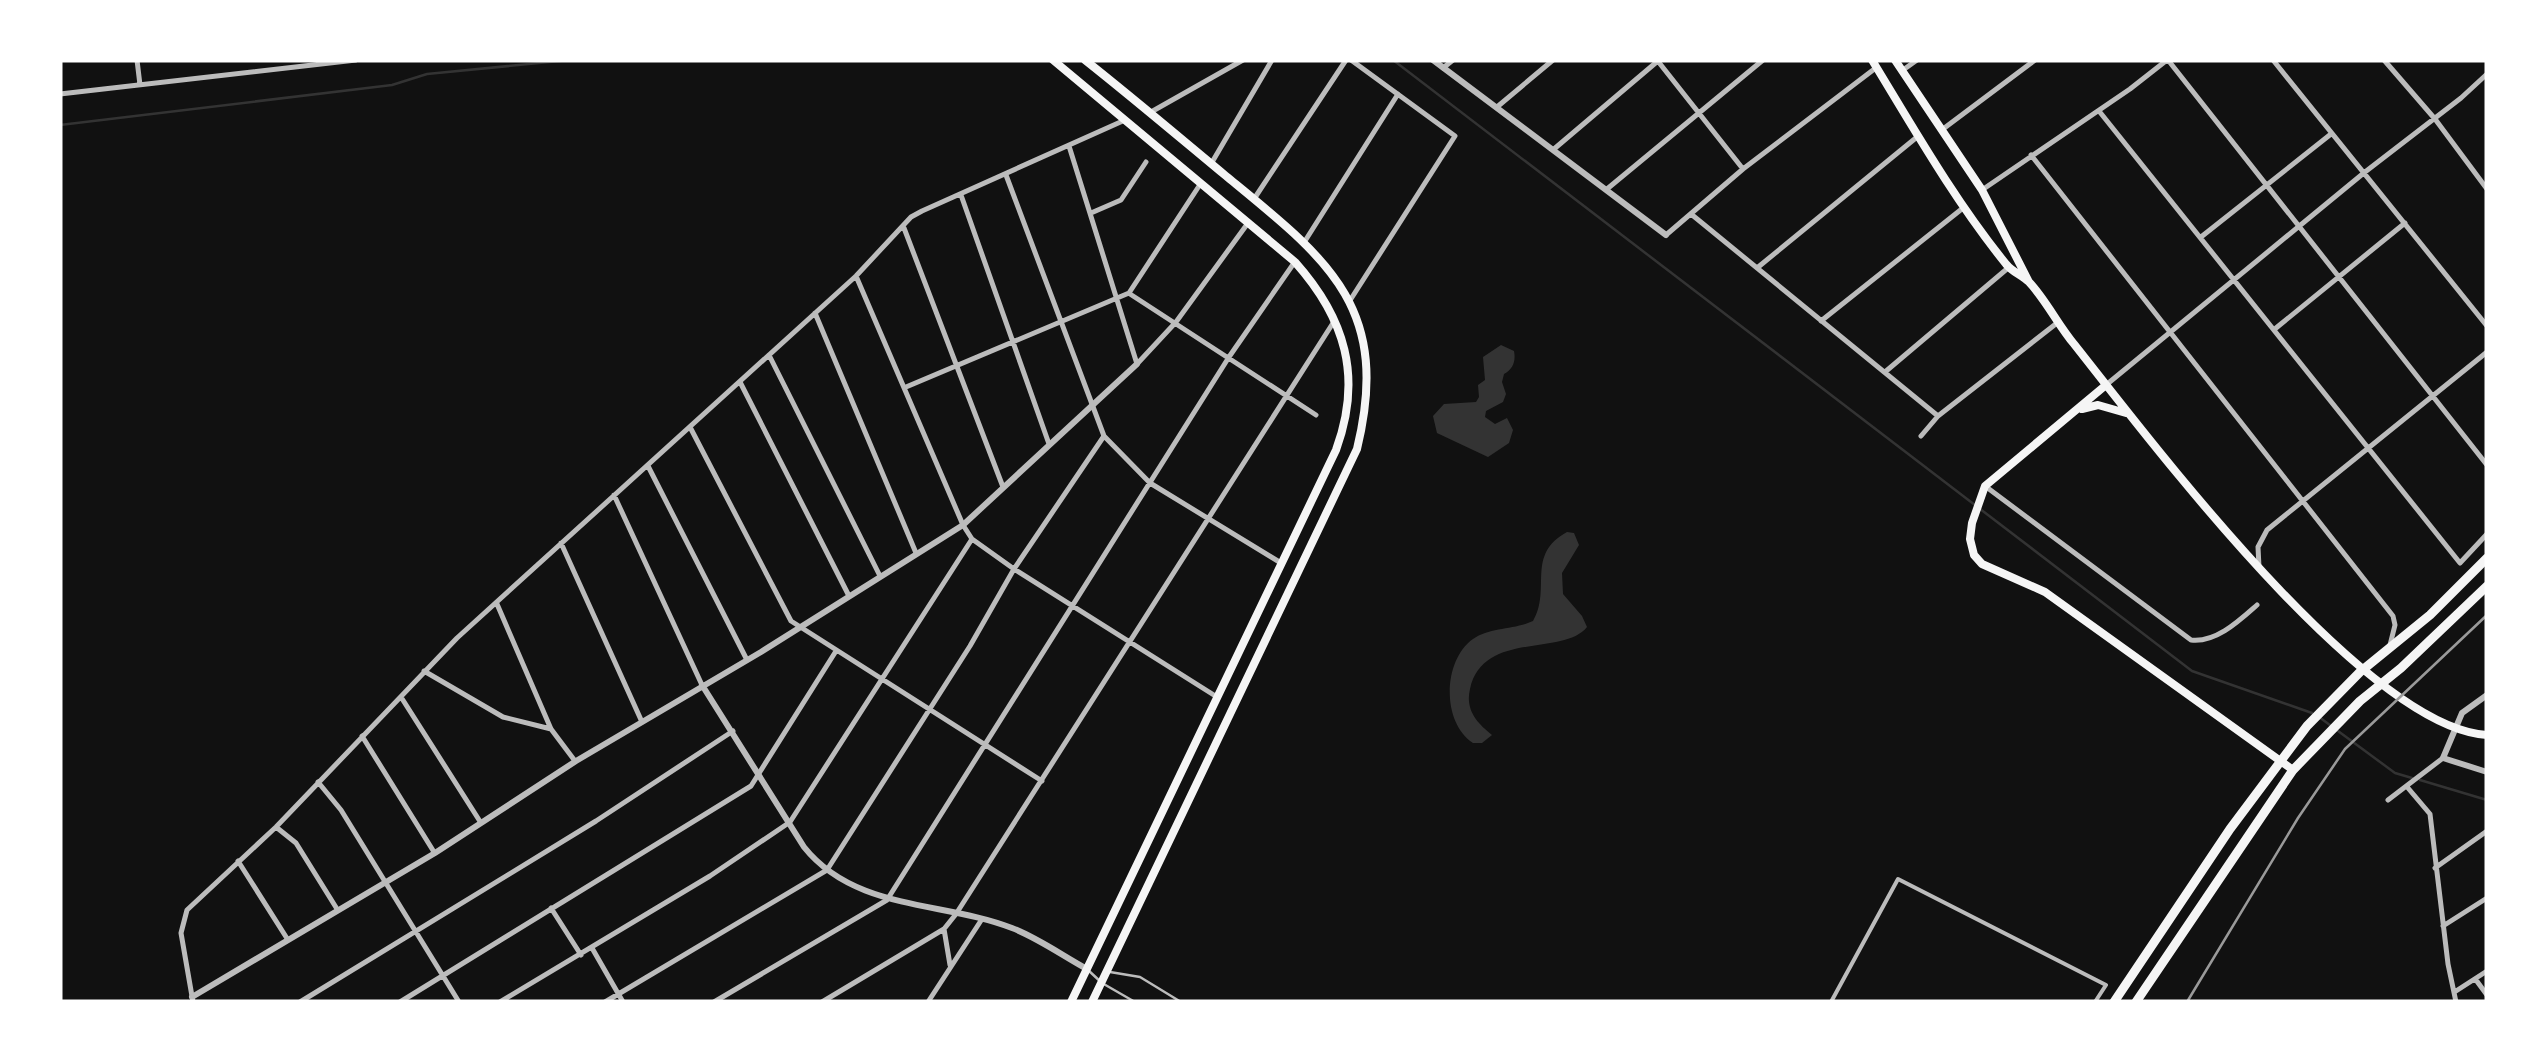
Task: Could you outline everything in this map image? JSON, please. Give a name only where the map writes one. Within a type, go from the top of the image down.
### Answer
[{"type":"highway","points":[[2114,1002],[2280,759],[2307,726],[2340,692],[2430,616],[2487,558]]},
{"type":"highway","points":[[2136,1002],[2292,770],[2360,701],[2487,586]]},
{"type":"main road","points":[[1053,60],[1294,262],[1318,288],[1336,320],[1348,371],[1344,426],[1070,1002]]},
{"type":"main road","points":[[1085,60],[1305,242],[1335,278],[1358,322],[1367,356],[1368,389],[1357,449],[1092,1002]]},
{"type":"main road","points":[[1895,60],[1982,190],[2029,282],[2057,323],[2260,571],[2360,667],[2421,712],[2465,734],[2486,736]]},
{"type":"main road","points":[[1874,64],[2008,268],[2029,282]]},
{"type":"main road","points":[[1126,119],[1151,112]]},
{"type":"main road","points":[[2106,385],[1985,486],[1972,523],[1974,555],[1982,564],[2044,592],[2292,770]]},
{"type":"main road","points":[[2069,416],[2098,405],[2130,415]]},
{"type":"street","points":[[137,60],[140,85]]},
{"type":"street","points":[[60,94],[356,60]]},
{"type":"street","points":[[1151,112],[1243,60]]},
{"type":"street","points":[[1211,164],[1272,60]]},
{"type":"street","points":[[1254,199],[1348,60],[1455,136],[1349,302]]},
{"type":"street","points":[[1433,60],[1666,235],[1874,64]]},
{"type":"street","points":[[1443,68],[1453,60]]},
{"type":"street","points":[[1497,108],[1553,60]]},
{"type":"street","points":[[1554,149],[1658,60],[1743,169]]},
{"type":"street","points":[[1607,190],[1763,60]]},
{"type":"street","points":[[1903,71],[1917,60]]},
{"type":"street","points":[[1943,129],[2035,60]]},
{"type":"street","points":[[1982,190],[2168,60],[2487,464]]},
{"type":"street","points":[[2273,60],[2487,326]]},
{"type":"street","points":[[2384,60],[2435,119],[2487,189]]},
{"type":"street","points":[[2106,385],[2487,74]]},
{"type":"street","points":[[1305,242],[1398,94]]},
{"type":"street","points":[[2100,110],[2460,563],[2487,534]]},
{"type":"street","points":[[1126,119],[912,217],[856,276],[424,671],[276,827],[187,910],[181,933],[192,1000],[962,525],[1137,364],[1176,322],[1248,223]]},
{"type":"street","points":[[2201,236],[2331,134]]},
{"type":"street","points":[[1757,268],[1919,135]]},
{"type":"street","points":[[1069,146],[1137,364]]},
{"type":"street","points":[[2030,154],[2393,616],[2395,625],[2389,650]]},
{"type":"street","points":[[1092,213],[1121,200],[1146,162]]},
{"type":"street","points":[[1006,175],[1104,436],[1150,483],[1281,563]]},
{"type":"street","points":[[906,388],[1129,293],[1201,182]]},
{"type":"street","points":[[961,194],[1050,447]]},
{"type":"street","points":[[1821,321],[1965,206]]},
{"type":"street","points":[[1691,214],[1938,416]]},
{"type":"street","points":[[2276,328],[2405,222]]},
{"type":"street","points":[[904,228],[1003,486]]},
{"type":"street","points":[[714,1002],[887,900],[1229,358],[1294,262]]},
{"type":"street","points":[[1885,372],[2008,268]]},
{"type":"street","points":[[856,276],[962,525],[972,538],[1014,569],[1217,697]]},
{"type":"street","points":[[1129,293],[1316,415]]},
{"type":"street","points":[[814,313],[916,553]]},
{"type":"street","points":[[822,1002],[944,930],[1336,320]]},
{"type":"street","points":[[1921,436],[1938,416],[2057,323]]},
{"type":"street","points":[[2260,571],[2260,542],[2268,530],[2487,352]]},
{"type":"street","points":[[769,354],[880,576]]},
{"type":"street","points":[[740,382],[848,594]]},
{"type":"street","points":[[690,427],[791,620],[1042,780]]},
{"type":"street","points":[[605,1002],[827,870],[1014,569],[1104,436]]},
{"type":"street","points":[[648,466],[747,660]]},
{"type":"street","points":[[1985,486],[2191,640],[2201,641],[2236,623],[2258,604]]},
{"type":"street","points":[[614,495],[702,685],[804,847],[827,870],[887,900],[1014,928],[1087,969]]},
{"type":"street","points":[[500,1002],[710,876],[790,822],[972,538]]},
{"type":"street","points":[[561,543],[642,722]]},
{"type":"street","points":[[497,604],[550,729],[576,761]]},
{"type":"street","points":[[400,1002],[751,786],[836,652]]},
{"type":"street","points":[[424,671],[504,717],[550,729]]},
{"type":"street","points":[[2388,800],[2443,758],[2462,712],[2487,695]]},
{"type":"street","points":[[401,697],[481,823]]},
{"type":"street","points":[[300,1002],[566,840],[733,731]]},
{"type":"street","points":[[362,736],[435,853]]},
{"type":"street","points":[[2443,758],[2487,772]]},
{"type":"street","points":[[318,782],[341,810],[459,1002]]},
{"type":"street","points":[[2408,788],[2430,814],[2442,927],[2456,1002]]},
{"type":"street","points":[[276,827],[296,844],[338,909]]},
{"type":"street","points":[[2436,868],[2487,831]]},
{"type":"street","points":[[238,861],[288,940]]},
{"type":"street","points":[[1830,1002],[1898,878],[2106,984],[2095,1002]]},
{"type":"street","points":[[2442,927],[2487,898]]},
{"type":"street","points":[[552,908],[582,955]]},
{"type":"street","points":[[928,1002],[982,918]]},
{"type":"street","points":[[944,930],[951,968]]},
{"type":"street","points":[[592,948],[623,1002]]},
{"type":"street","points":[[2455,991],[2487,972]]},
{"type":"street","points":[[2476,980],[2487,995]]},
{"type":"lane","points":[[1087,969],[1140,977],[1181,1002]]},
{"type":"lane","points":[[1087,969],[1102,983],[1135,1002]]},
{"type":"shaded area","points":[[1501,345],[1514,351],[1514,361],[1504,374],[1503,402],[1486,411],[1485,417],[1495,424],[1507,418],[1513,430],[1509,443],[1488,457],[1437,433],[1433,416],[1444,404],[1476,402],[1478,385],[1485,380],[1483,357]]},
{"type":"shaded area","points":[[1567,532],[1574,533],[1579,545],[1562,573],[1563,594],[1587,627],[1560,641],[1506,651],[1478,671],[1469,703],[1477,721],[1492,735],[1482,743],[1473,743],[1455,721],[1451,706],[1451,676],[1456,661],[1480,635],[1533,621],[1547,551]]},
{"type":"waterway","points":[[60,125],[392,85],[427,74],[570,60]]},
{"type":"waterway","points":[[1393,60],[2192,671],[2312,713]]},
{"type":"waterway","points":[[2319,717],[2395,773],[2412,778]]},
{"type":"waterway","points":[[2420,780],[2487,800]]},
{"type":"railway","points":[[2187,1002],[2298,818],[2345,749],[2487,615]]}]
